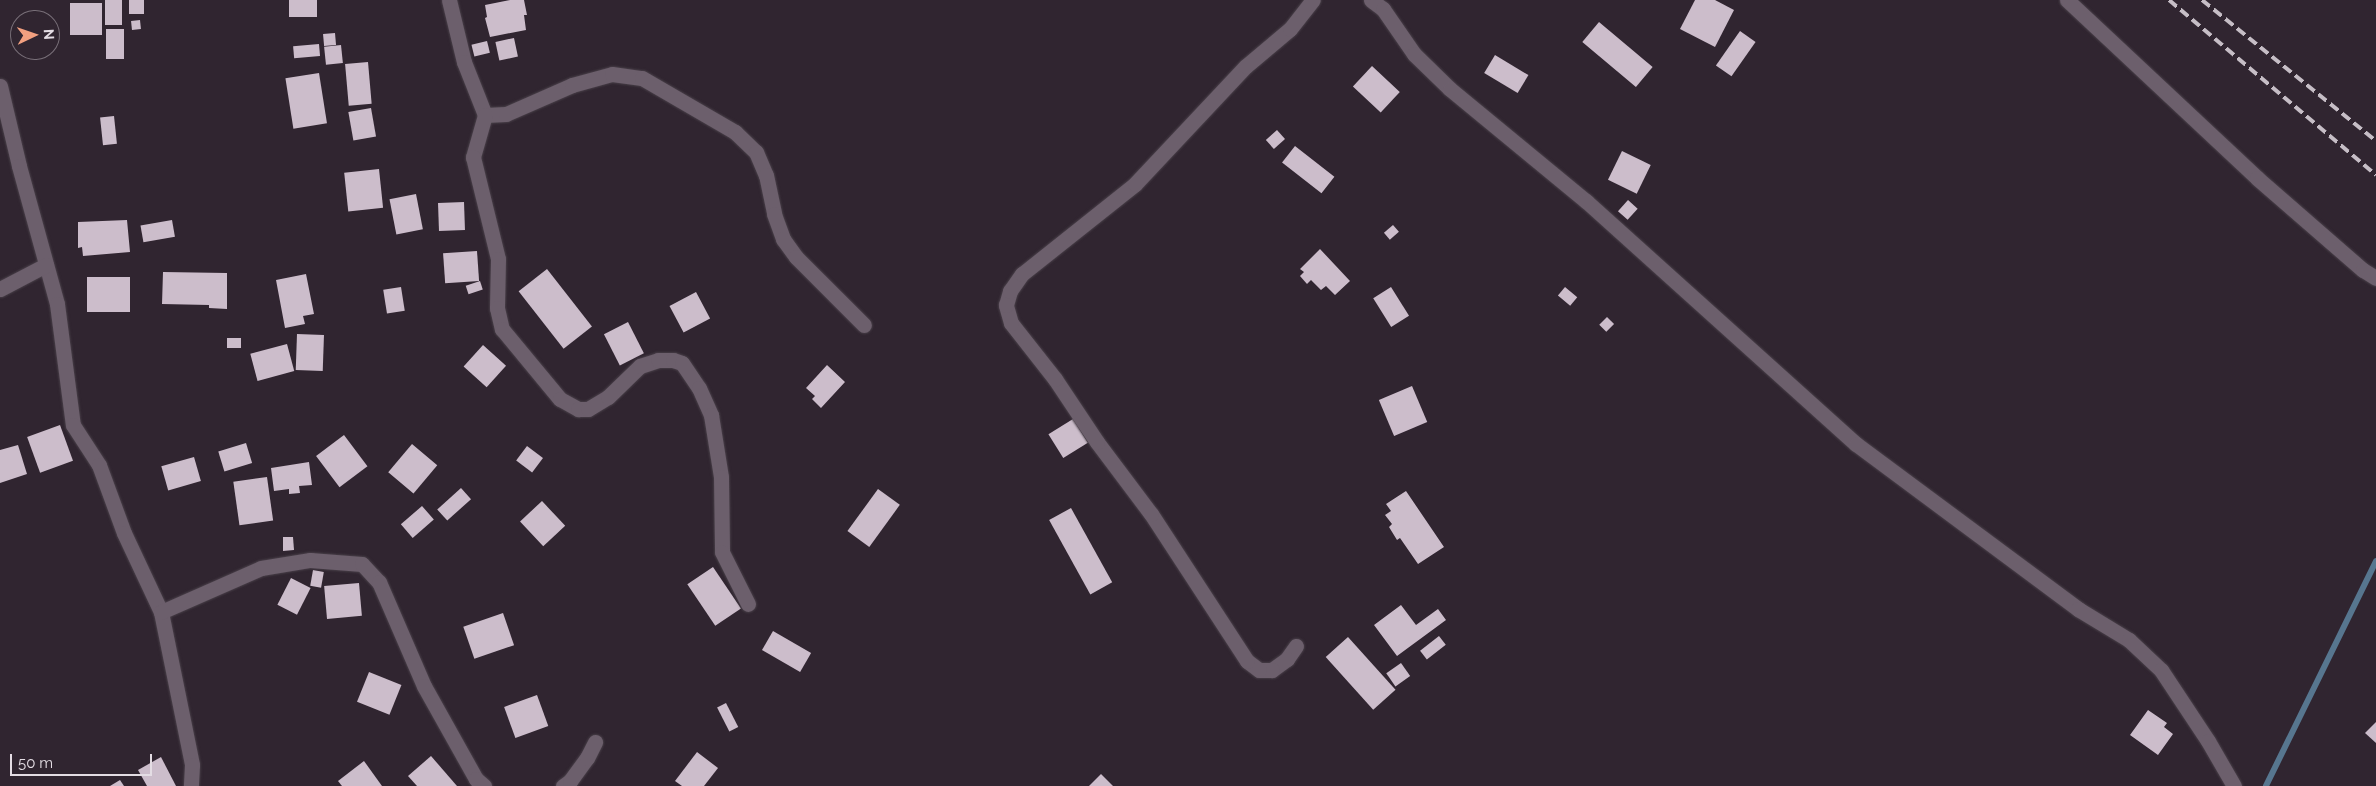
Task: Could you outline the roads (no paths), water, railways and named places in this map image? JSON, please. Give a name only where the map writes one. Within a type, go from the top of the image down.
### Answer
[{"type":"street","points":[[448,0],[464,62],[484,116],[473,157],[498,259],[497,308],[502,329],[560,399],[578,409],[588,409],[608,397],[640,366],[658,360],[673,360],[682,363],[699,388],[711,415],[721,477],[722,552],[748,604]]},
{"type":"street","points":[[1296,646],[1287,659],[1272,670],[1259,670],[1247,661],[1151,514],[1096,442],[1055,379],[1011,323],[1006,305],[1010,291],[1022,274],[1134,184],[1246,66],[1290,28],[1313,0]]},
{"type":"street","points":[[1371,0],[1383,9],[1414,54],[1450,90],[1586,201],[1856,444],[2078,609],[2129,640],[2161,670],[2208,741],[2234,786]]},
{"type":"street","points":[[2067,0],[2257,178],[2363,270],[2376,278]]},
{"type":"street","points":[[484,116],[506,114],[572,85],[612,74],[642,78],[735,132],[756,152],[766,175],[774,214],[783,239],[796,257],[864,325]]},
{"type":"street","points":[[0,86],[57,304],[73,425],[99,465],[124,533],[161,612],[192,765],[191,786]]},
{"type":"street","points":[[0,289],[46,265]]},
{"type":"street","points":[[161,612],[260,568],[310,560],[362,564],[379,582],[424,686],[476,779],[484,786]]},
{"type":"street","points":[[563,786],[570,781],[581,766],[595,742]]},
{"type":"waterway","points":[[2266,786],[2376,561]]},
{"type":"railway","points":[[2169,0],[2376,175]]},
{"type":"railway","points":[[2202,0],[2376,141]]}]
